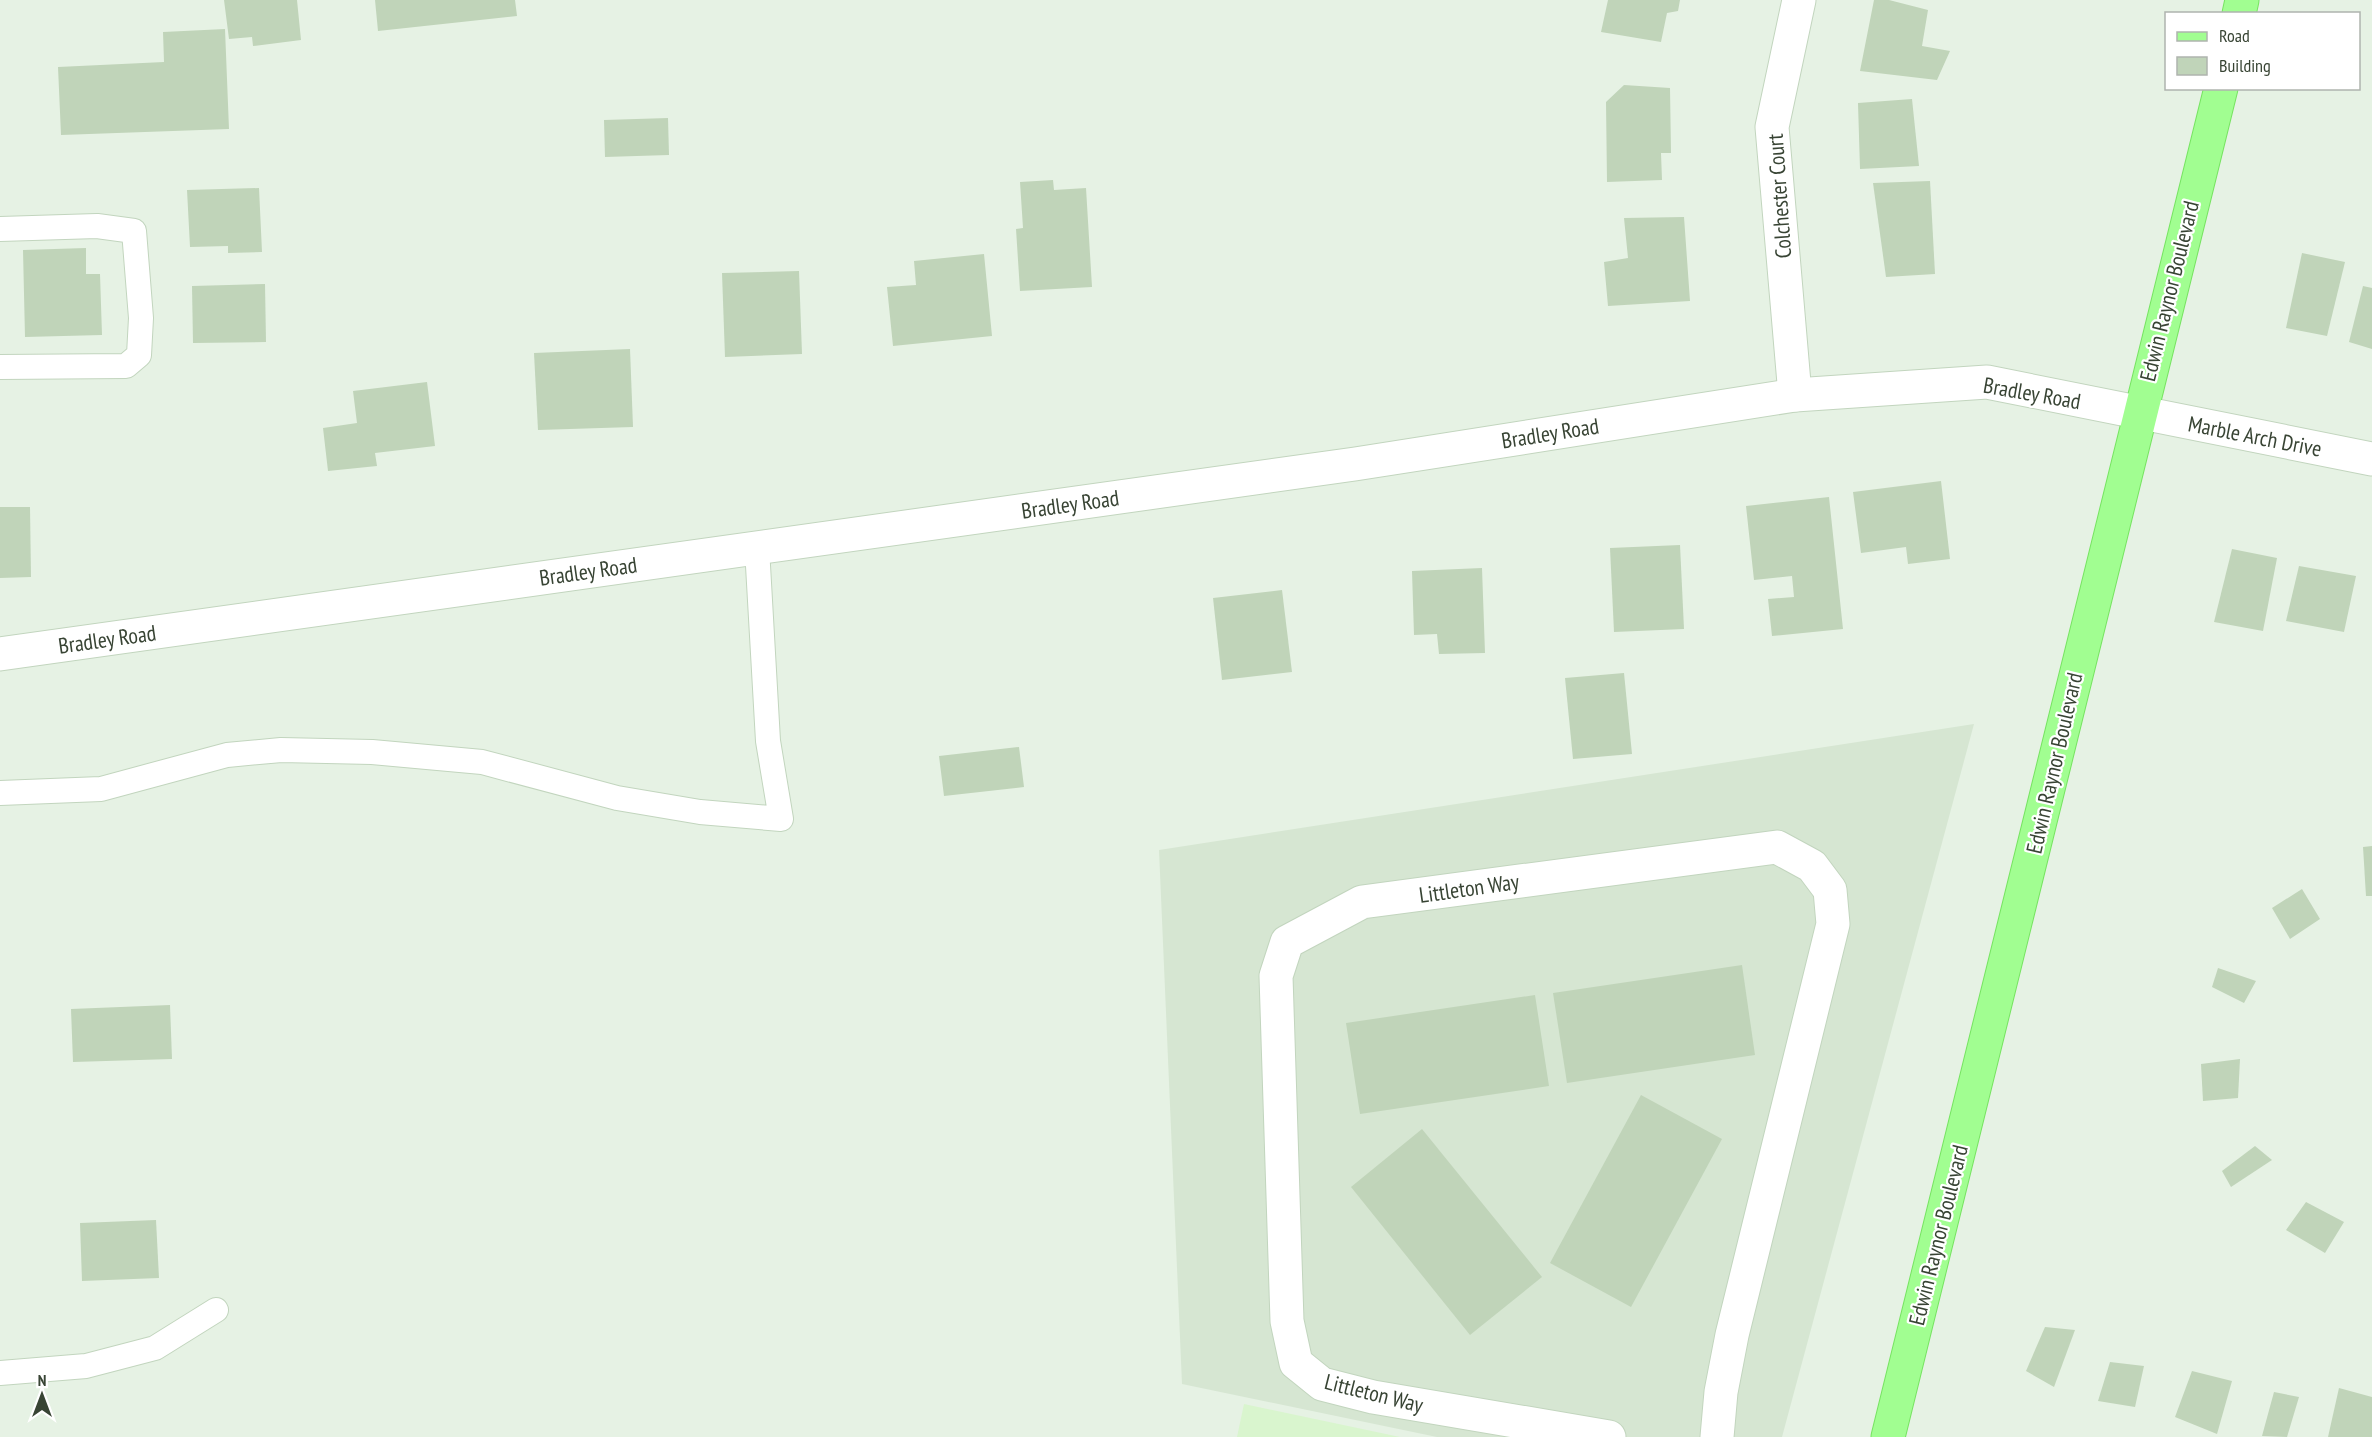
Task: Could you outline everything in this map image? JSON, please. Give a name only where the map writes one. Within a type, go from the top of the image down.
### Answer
[{"type":"main road","name":"Edwin Raynor Boulevard","points":[[1888,1437],[1999,993],[2138,413],[2220,90]]},
{"type":"street","name":"Colchester Court","points":[[1795,394],[1772,127],[1799,0]]},
{"type":"street","name":"Bradley Road","points":[[0,654],[1355,464],[1795,394],[1987,382],[2138,413]]},
{"type":"street","name":"Marble Arch Drive","points":[[2138,413],[2372,459]]},
{"type":"street","name":"Littleton Way","points":[[1609,1437],[1373,1397],[1322,1384],[1296,1363],[1287,1321],[1276,976],[1287,942],[1362,902],[1777,847],[1812,866],[1830,890],[1833,924],[1732,1335],[1721,1392],[1717,1437]]},
{"type":"lane","points":[[0,228],[97,226],[134,231],[141,318],[139,355],[126,366],[0,367]]},
{"type":"lane","points":[[0,793],[101,789],[227,755],[281,750],[372,752],[482,762],[617,798],[700,812],[781,819],[768,741],[757,548]]},
{"type":"lane","points":[[0,1373],[87,1366],[155,1348],[216,1310]]},
{"type":"shaded area","points":[[1974,724],[1782,1437],[1437,1437],[1182,1384],[1159,850]]},
{"type":"shaded area","points":[[1244,1404],[1400,1437],[1237,1437]]},
{"type":"building","points":[[224,0],[297,0],[301,40],[253,46],[252,37],[229,39]]},
{"type":"building","points":[[375,0],[515,0],[517,16],[378,31]]},
{"type":"building","points":[[1608,0],[1680,0],[1678,11],[1667,13],[1661,42],[1601,32]]},
{"type":"building","points":[[1874,0],[1889,0],[1928,10],[1922,46],[1950,51],[1937,80],[1860,71]]},
{"type":"building","points":[[225,29],[229,129],[61,135],[58,67],[164,62],[163,32]]},
{"type":"building","points":[[1624,85],[1670,88],[1671,153],[1661,153],[1662,180],[1607,182],[1606,102]]},
{"type":"building","points":[[1912,99],[1919,166],[1860,169],[1858,103]]},
{"type":"building","points":[[668,118],[669,155],[605,157],[604,120]]},
{"type":"building","points":[[1053,180],[1054,190],[1086,188],[1092,287],[1020,291],[1016,229],[1023,228],[1020,182]]},
{"type":"building","points":[[1930,181],[1935,274],[1886,277],[1873,183]]},
{"type":"building","points":[[259,188],[262,252],[228,253],[228,246],[190,247],[187,190]]},
{"type":"building","points":[[1684,217],[1690,301],[1608,306],[1604,262],[1628,258],[1624,218]]},
{"type":"building","points":[[86,248],[86,274],[100,274],[102,335],[25,337],[23,250]]},
{"type":"building","points":[[2302,253],[2345,262],[2327,336],[2286,328]]},
{"type":"building","points":[[984,254],[992,336],[893,346],[887,287],[916,285],[914,261]]},
{"type":"building","points":[[799,271],[802,354],[725,357],[722,273]]},
{"type":"building","points":[[265,284],[266,342],[193,343],[192,286]]},
{"type":"building","points":[[2363,286],[2372,288],[2372,349],[2349,342]]},
{"type":"building","points":[[630,349],[633,427],[538,430],[534,353]]},
{"type":"building","points":[[427,382],[435,446],[375,453],[377,466],[328,471],[323,428],[357,423],[353,391]]},
{"type":"building","points":[[1941,481],[1950,559],[1908,564],[1906,547],[1861,553],[1853,492]]},
{"type":"building","points":[[1829,497],[1843,629],[1772,636],[1768,599],[1794,597],[1792,576],[1754,580],[1746,506]]},
{"type":"building","points":[[0,507],[30,507],[31,577],[0,578]]},
{"type":"building","points":[[1680,545],[1684,629],[1614,632],[1610,548]]},
{"type":"building","points":[[2232,549],[2277,558],[2263,631],[2214,622]]},
{"type":"building","points":[[2299,566],[2356,576],[2344,632],[2286,621]]},
{"type":"building","points":[[1482,568],[1485,653],[1439,654],[1437,634],[1414,635],[1412,571]]},
{"type":"building","points":[[1282,590],[1292,672],[1222,680],[1213,598]]},
{"type":"building","points":[[1624,673],[1632,754],[1573,759],[1565,678]]},
{"type":"building","points":[[1019,747],[1024,787],[944,796],[939,756]]},
{"type":"building","points":[[2372,846],[2372,896],[2366,896],[2363,847]]},
{"type":"building","points":[[2302,889],[2320,919],[2290,939],[2272,908]]},
{"type":"building","points":[[1742,965],[1755,1055],[1567,1083],[1553,993]]},
{"type":"building","points":[[2218,968],[2256,981],[2244,1003],[2212,987]]},
{"type":"building","points":[[1535,995],[1549,1086],[1360,1114],[1346,1023]]},
{"type":"building","points":[[170,1005],[172,1059],[73,1062],[71,1009]]},
{"type":"building","points":[[2240,1059],[2238,1098],[2203,1101],[2201,1064]]},
{"type":"building","points":[[1641,1095],[1722,1139],[1631,1307],[1550,1263]]},
{"type":"building","points":[[1422,1129],[1542,1277],[1470,1335],[1351,1187]]},
{"type":"building","points":[[2255,1146],[2272,1160],[2231,1187],[2222,1171]]},
{"type":"building","points":[[2306,1202],[2344,1222],[2325,1253],[2286,1230]]},
{"type":"building","points":[[156,1220],[159,1278],[82,1281],[80,1223]]},
{"type":"building","points":[[2045,1327],[2075,1330],[2054,1387],[2026,1371]]},
{"type":"building","points":[[2110,1362],[2144,1366],[2135,1407],[2098,1401]]},
{"type":"building","points":[[2192,1371],[2232,1381],[2217,1434],[2175,1417]]},
{"type":"building","points":[[2339,1388],[2372,1397],[2372,1437],[2328,1437]]},
{"type":"building","points":[[2274,1392],[2299,1397],[2287,1437],[2262,1436]]}]
